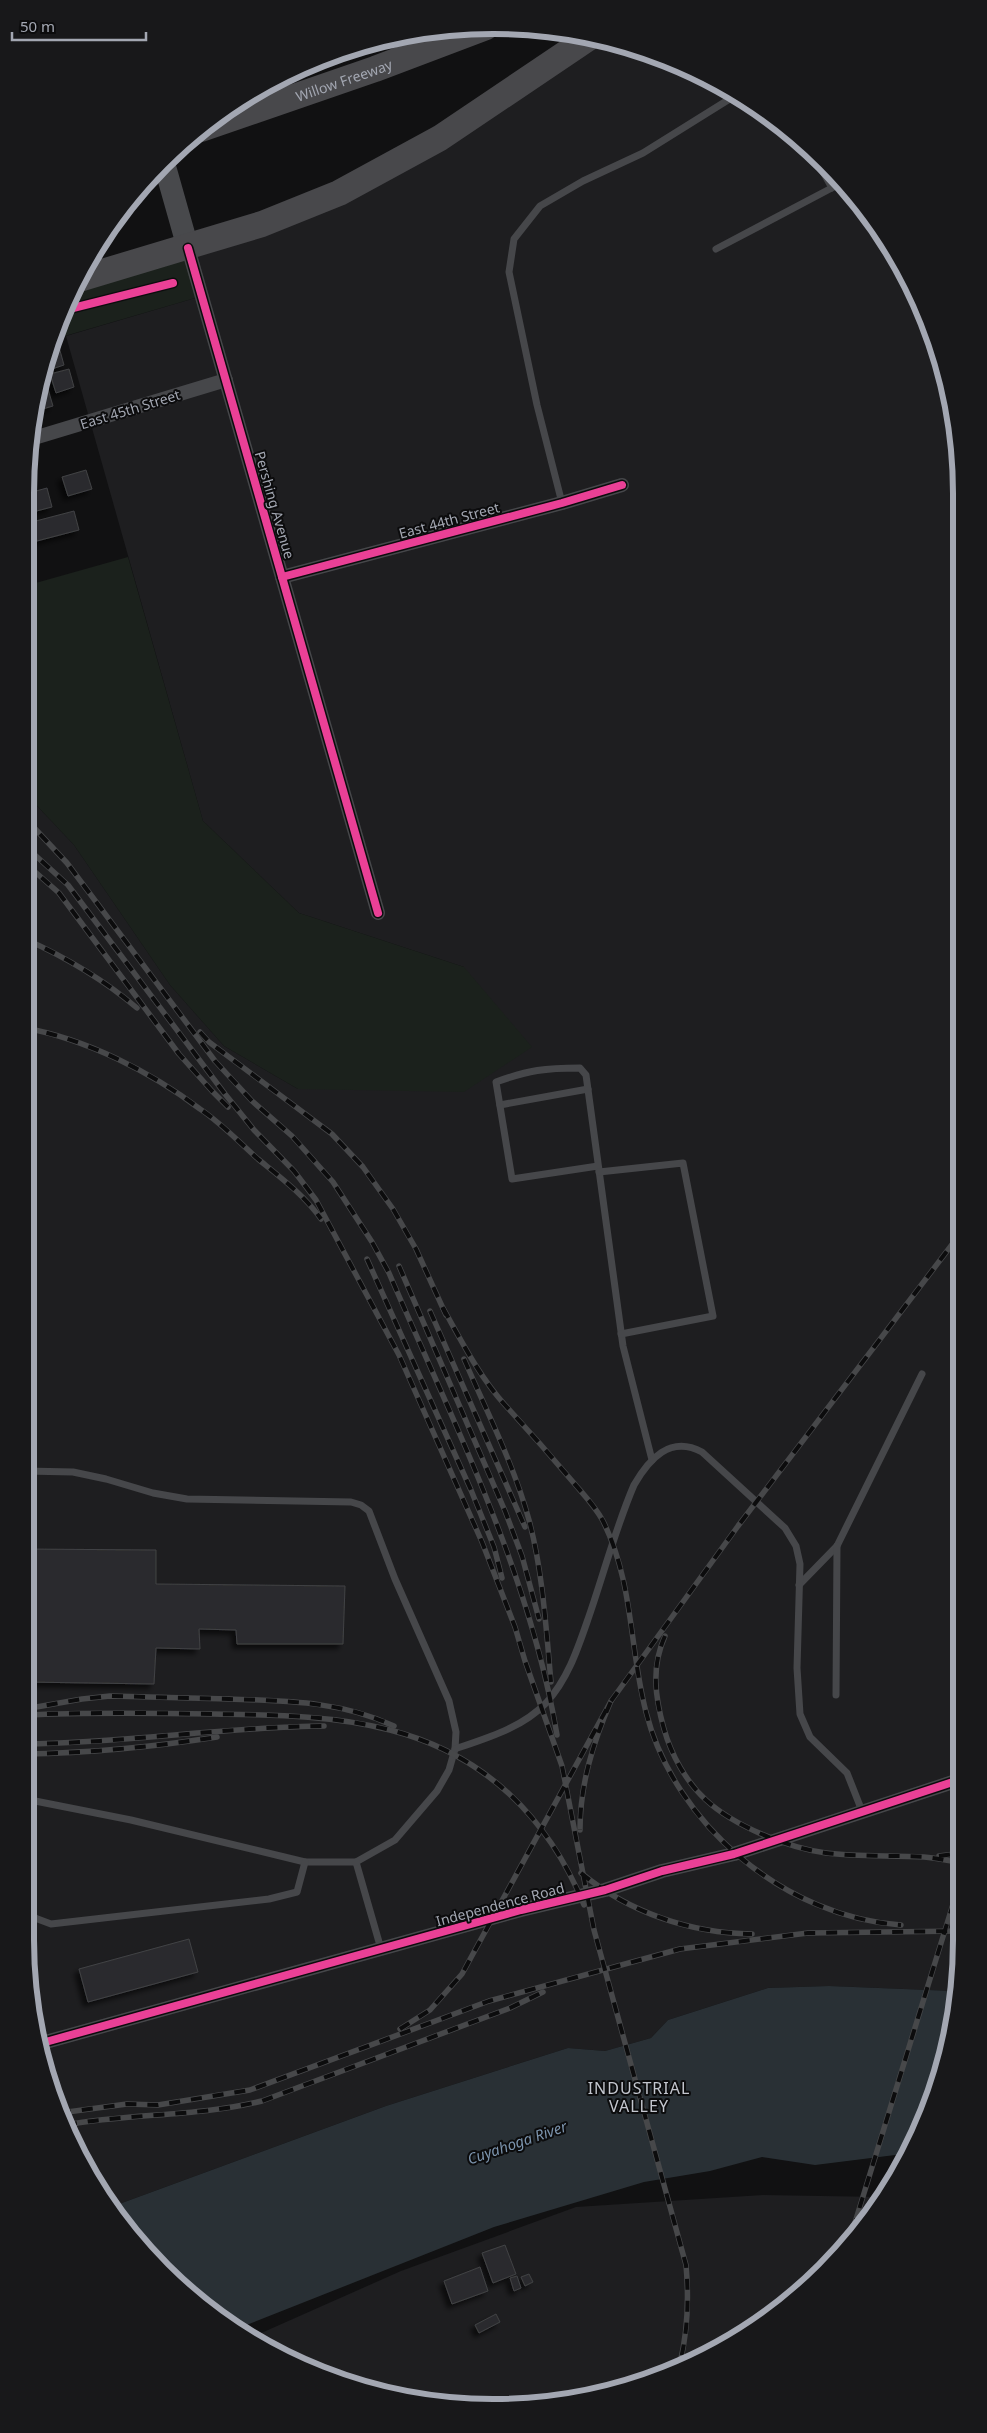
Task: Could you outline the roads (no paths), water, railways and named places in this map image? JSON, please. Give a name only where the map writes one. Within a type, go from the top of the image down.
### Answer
[{"type":"highway","name":"Willow Freeway","points":[[225,121],[383,66],[465,35]]},
{"type":"highway","points":[[88,276],[188,248],[262,224],[339,194],[440,138],[581,43]]},
{"type":"main road","name":"Pershing Avenue","points":[[166,170],[188,248]]},
{"type":"street","name":"Pershing Avenue","points":[[188,248],[378,913]]},
{"type":"street","name":"East 45th Street","points":[[38,437],[226,380]]},
{"type":"street","name":"East 44th Street","points":[[282,577],[562,503],[622,485]]},
{"type":"street","name":"Independence Road","points":[[46,2043],[520,1910],[606,1890],[662,1871],[734,1854],[862,1810],[953,1782]]},
{"type":"lane","points":[[562,503],[537,405],[508,272],[514,239],[540,206],[583,181],[643,153],[730,99]]},
{"type":"lane","points":[[824,174],[832,188]]},
{"type":"lane","points":[[716,249],[835,186]]},
{"type":"lane","points":[[621,1334],[713,1316],[683,1163],[598,1169],[512,1179],[496,1082],[526,1071],[580,1068],[586,1075],[598,1169],[621,1334],[652,1460]]},
{"type":"lane","points":[[500,1105],[588,1089]]},
{"type":"lane","points":[[799,1585],[837,1546],[922,1374]]},
{"type":"lane","points":[[455,1749],[501,1732],[520,1722],[545,1703],[559,1687],[578,1648],[608,1564],[627,1501],[642,1472],[662,1452],[673,1447],[692,1447],[702,1452],[792,1537],[799,1554],[797,1668],[800,1714],[810,1736],[846,1773],[862,1810]]},
{"type":"lane","points":[[34,1471],[73,1472],[106,1479],[153,1493],[187,1499],[351,1502],[361,1504],[369,1511],[373,1519],[395,1579],[449,1701],[456,1732],[455,1749],[449,1770],[437,1791],[395,1840],[356,1862],[304,1862],[131,1820],[34,1801]]},
{"type":"lane","points":[[836,1695],[837,1546]]},
{"type":"lane","points":[[35,1918],[51,1924],[269,1899],[297,1892],[304,1862]]},
{"type":"lane","points":[[356,1862],[381,1949]]},
{"type":"water","name":"Cuyahoga River","points":[[829,1986],[950,1991],[938,2058],[918,2115],[900,2154],[815,2165],[762,2157],[710,2171],[644,2182],[494,2227],[244,2326],[190,2285],[168,2265],[118,2204],[386,2106],[568,2048],[605,2051],[651,2038],[668,2020],[768,1988]]},
{"type":"railway","points":[[34,828],[67,863],[215,1061],[252,1101],[292,1136],[333,1182],[372,1242],[389,1273],[463,1442],[509,1557],[545,1675],[557,1735]]},
{"type":"railway","points":[[34,854],[68,885],[225,1094],[254,1130],[294,1171],[316,1200],[399,1355],[482,1542],[515,1627],[562,1766],[594,1930],[686,2265],[687,2314],[681,2359]]},
{"type":"railway","points":[[34,871],[59,893],[179,1054],[228,1107]]},
{"type":"railway","points":[[34,943],[83,969],[137,1008]]},
{"type":"railway","points":[[34,1030],[71,1040],[117,1059],[161,1082],[181,1095],[215,1120],[291,1187],[321,1219]]},
{"type":"railway","points":[[200,1032],[209,1042],[332,1134],[363,1167],[393,1209],[416,1249],[446,1315]]},
{"type":"railway","points":[[611,1701],[738,1526],[953,1243]]},
{"type":"railway","points":[[367,1259],[471,1490],[494,1547],[502,1578]]},
{"type":"railway","points":[[399,1266],[505,1511],[522,1556],[539,1619]]},
{"type":"railway","points":[[443,1308],[471,1358],[496,1394],[585,1496],[603,1521],[613,1545],[626,1592],[636,1664],[646,1712],[661,1753],[682,1792],[709,1827],[741,1858],[777,1884],[816,1904],[858,1918],[901,1925]]},
{"type":"railway","points":[[430,1311],[525,1527]]},
{"type":"railway","points":[[464,1359],[508,1459],[529,1520],[541,1580],[551,1682]]},
{"type":"railway","points":[[665,1636],[656,1671],[658,1705],[664,1729],[675,1758],[686,1776],[699,1793],[718,1810],[731,1819],[762,1834],[811,1850],[850,1855],[924,1857],[953,1862]]},
{"type":"railway","points":[[34,1707],[110,1696],[292,1702],[334,1707],[374,1718],[394,1726]]},
{"type":"railway","points":[[400,2029],[430,2010],[462,1974],[611,1701],[593,1748],[585,1780],[580,1830]]},
{"type":"railway","points":[[34,1715],[143,1713],[302,1717],[368,1725],[424,1741],[455,1755],[483,1773],[509,1794],[532,1817],[552,1844],[569,1873],[584,1905]]},
{"type":"railway","points":[[34,1744],[100,1741],[249,1729],[324,1726]]},
{"type":"railway","points":[[34,1754],[121,1749],[217,1737]]},
{"type":"railway","points":[[939,1856],[953,1854]]},
{"type":"railway","points":[[581,1873],[620,1899],[640,1910],[662,1918],[706,1930],[752,1934]]},
{"type":"railway","points":[[855,2223],[953,1904]]},
{"type":"railway","points":[[68,2112],[127,2104],[158,2105],[250,2090],[489,2001],[680,1949],[808,1933],[953,1931]]},
{"type":"railway","points":[[73,2124],[115,2118],[213,2110],[262,2101],[510,2008],[543,1992]]},
{"type":"district","name":"INDUSTRIAL VALLEY","points":[[639,2097]]}]
